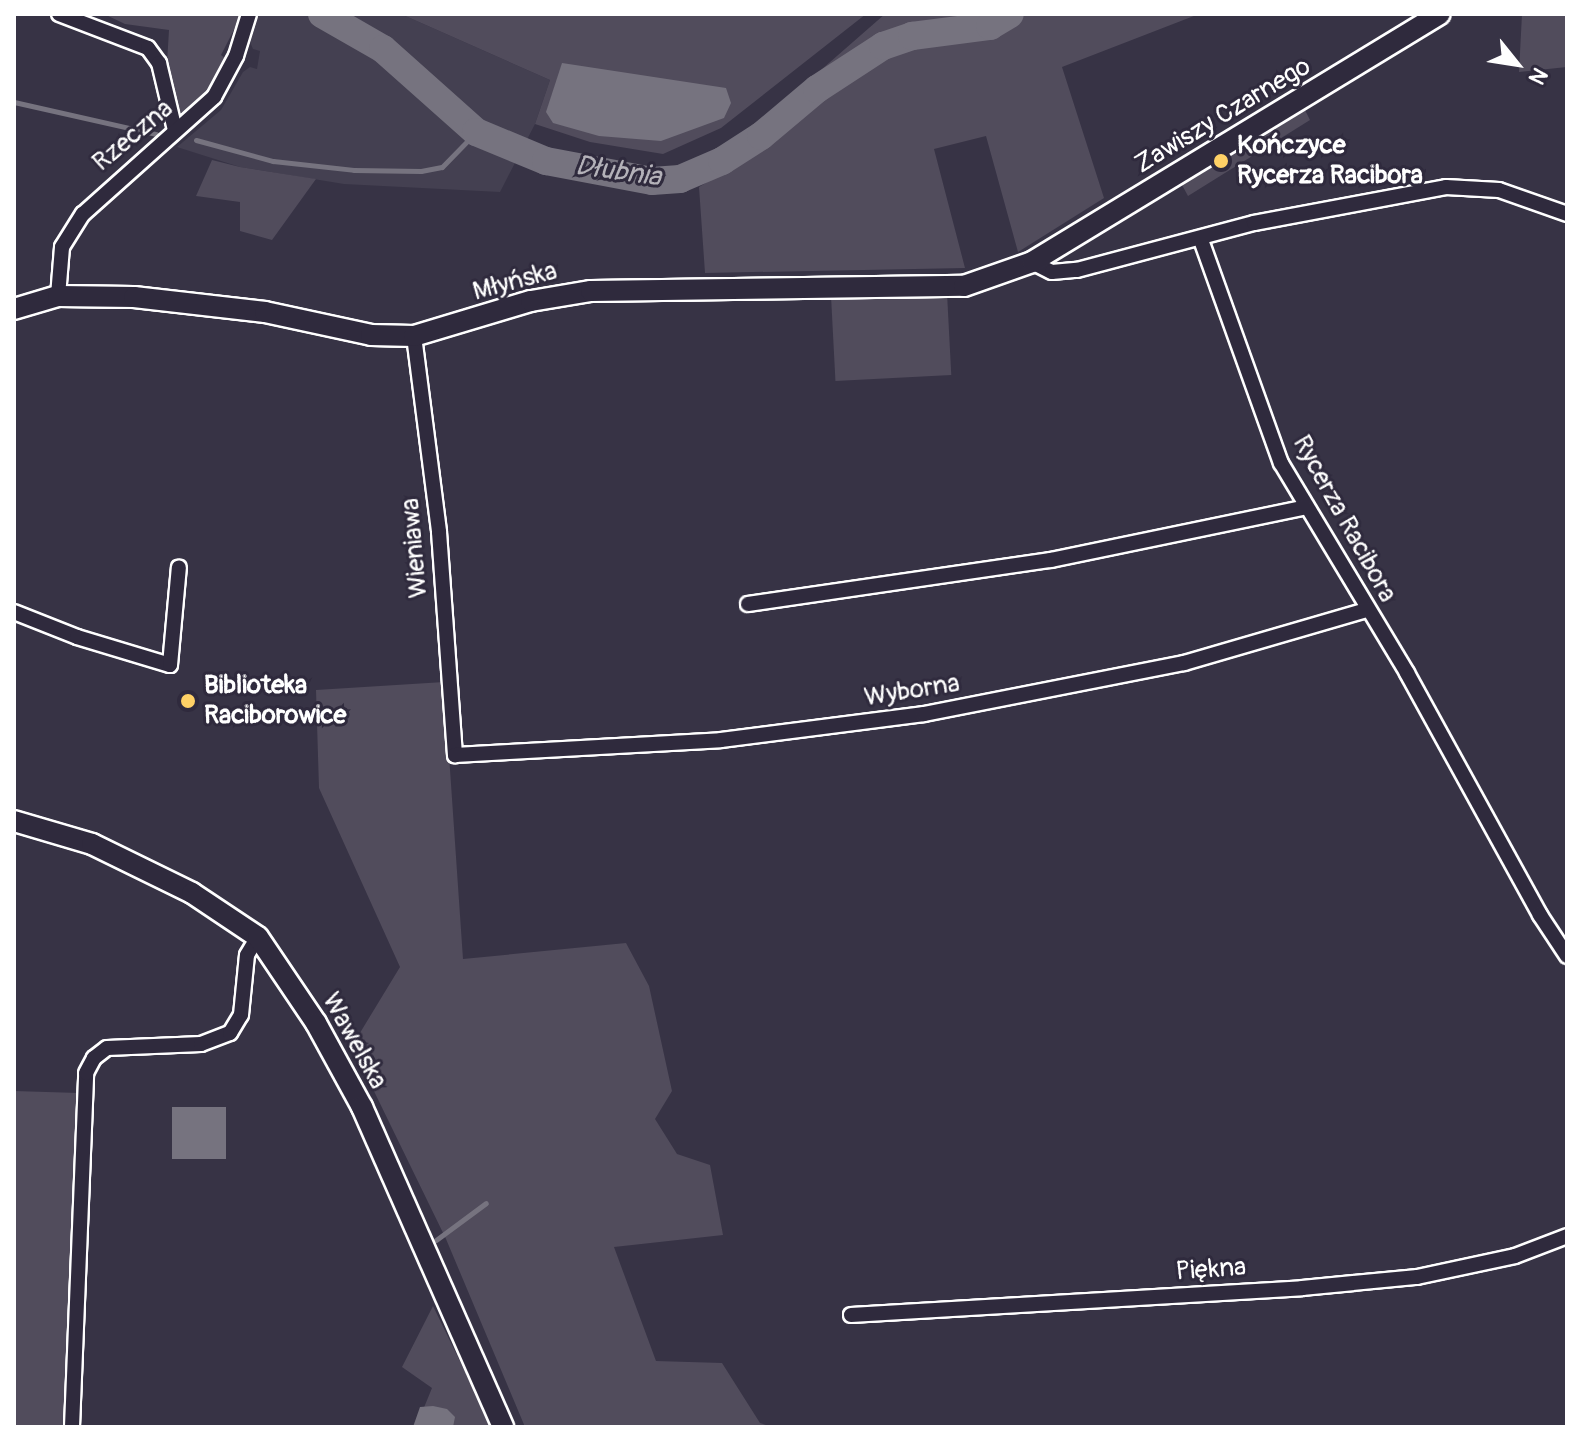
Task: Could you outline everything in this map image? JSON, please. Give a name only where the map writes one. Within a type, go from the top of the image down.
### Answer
[{"type":"street","points":[[59,14],[148,48],[159,63],[175,130]]},
{"type":"street","name":"Rzeczna","points":[[58,296],[62,247],[83,214],[214,97],[236,56],[249,14]]},
{"type":"street","name":"Zawiszy Czarnego","points":[[1032,262],[1440,14]]},
{"type":"street","points":[[1032,262],[1052,272],[1064,272],[1201,240],[1254,223],[1446,187],[1499,190],[1567,214]]},
{"type":"street","name":"Rycerza Racibora","points":[[1201,240],[1281,463],[1407,673],[1540,915],[1567,956]]},
{"type":"street","name":"Młyńska","points":[[14,309],[58,296],[134,297],[235,307],[371,335],[414,336],[531,301],[591,291],[710,287],[946,288],[980,282],[1032,262]]},
{"type":"street","name":"Wieniawa","points":[[414,336],[439,532],[455,755]]},
{"type":"street","points":[[748,604],[1051,560],[1306,507]]},
{"type":"street","points":[[14,612],[77,637],[170,665],[179,567]]},
{"type":"street","name":"Wyborna","points":[[455,755],[721,740],[924,714],[1184,663],[1367,610]]},
{"type":"street","name":"Wawelska","points":[[14,821],[92,844],[192,893],[258,937],[316,1023],[362,1107],[503,1427]]},
{"type":"street","points":[[72,1427],[86,1073],[94,1058],[107,1048],[201,1044],[230,1033],[241,1015],[247,955],[258,937]]},
{"type":"street","name":"Piękna","points":[[851,1315],[1302,1288],[1417,1277],[1515,1256],[1567,1236]]},
{"type":"shaded area","points":[[104,14],[242,14],[221,55],[226,59],[215,81],[185,114],[175,109],[167,63],[169,30],[125,24]]},
{"type":"shaded area","points":[[258,14],[401,14],[550,80],[535,124],[500,192],[344,184],[240,167],[177,147],[221,110],[243,72],[250,67],[257,69],[260,51],[253,49],[250,42]]},
{"type":"shaded area","points":[[401,14],[866,14],[721,128],[663,154],[590,142],[535,124],[550,80]]},
{"type":"shaded area","points":[[885,14],[1199,14],[1062,67],[1104,198],[1018,252],[986,136],[934,149],[965,268],[705,273],[699,187],[773,143],[758,125]]},
{"type":"shaded area","points":[[1522,14],[1567,14],[1567,67],[1519,72]]},
{"type":"shaded area","points":[[562,63],[726,88],[731,103],[724,118],[661,141],[599,136],[553,123],[546,112]]},
{"type":"shaded area","points":[[1304,108],[1310,120],[1188,196],[1182,185],[1216,164],[1219,168],[1228,162],[1226,158]]},
{"type":"shaded area","points":[[212,160],[316,179],[272,240],[240,231],[240,202],[196,196]]},
{"type":"shaded area","points":[[947,293],[951,375],[835,381],[831,299]]},
{"type":"shaded area","points":[[444,682],[463,959],[626,943],[649,986],[672,1091],[655,1119],[677,1154],[710,1165],[723,1235],[614,1247],[656,1361],[722,1363],[760,1423],[772,1427],[525,1427],[446,1239],[352,1046],[400,967],[319,788],[316,690]]},
{"type":"shaded area","points":[[14,1091],[79,1093],[67,1427],[14,1427]]},
{"type":"shaded area","points":[[172,1107],[226,1107],[226,1159],[172,1159]]},
{"type":"shaded area","points":[[433,1306],[492,1427],[416,1427],[432,1388],[402,1367]]},
{"type":"shaded area","points":[[420,1407],[447,1409],[455,1417],[453,1427],[413,1427]]},
{"type":"waterway","name":"Dłubnia","points":[[322,14],[383,49],[476,132],[546,161],[652,181],[680,179],[722,161],[761,136],[817,89],[883,46],[912,36],[990,26],[1010,14]]},
{"type":"waterway","points":[[14,102],[156,134]]},
{"type":"waterway","points":[[196,140],[273,161],[354,170],[421,171],[442,167],[476,132]]},
{"type":"waterway","points":[[436,1240],[486,1203]]},
{"type":"place","name":"Kończyce Rycerza Racibora","points":[[1221,161]]},
{"type":"place","name":"Biblioteka Raciborowice","points":[[188,701]]}]
